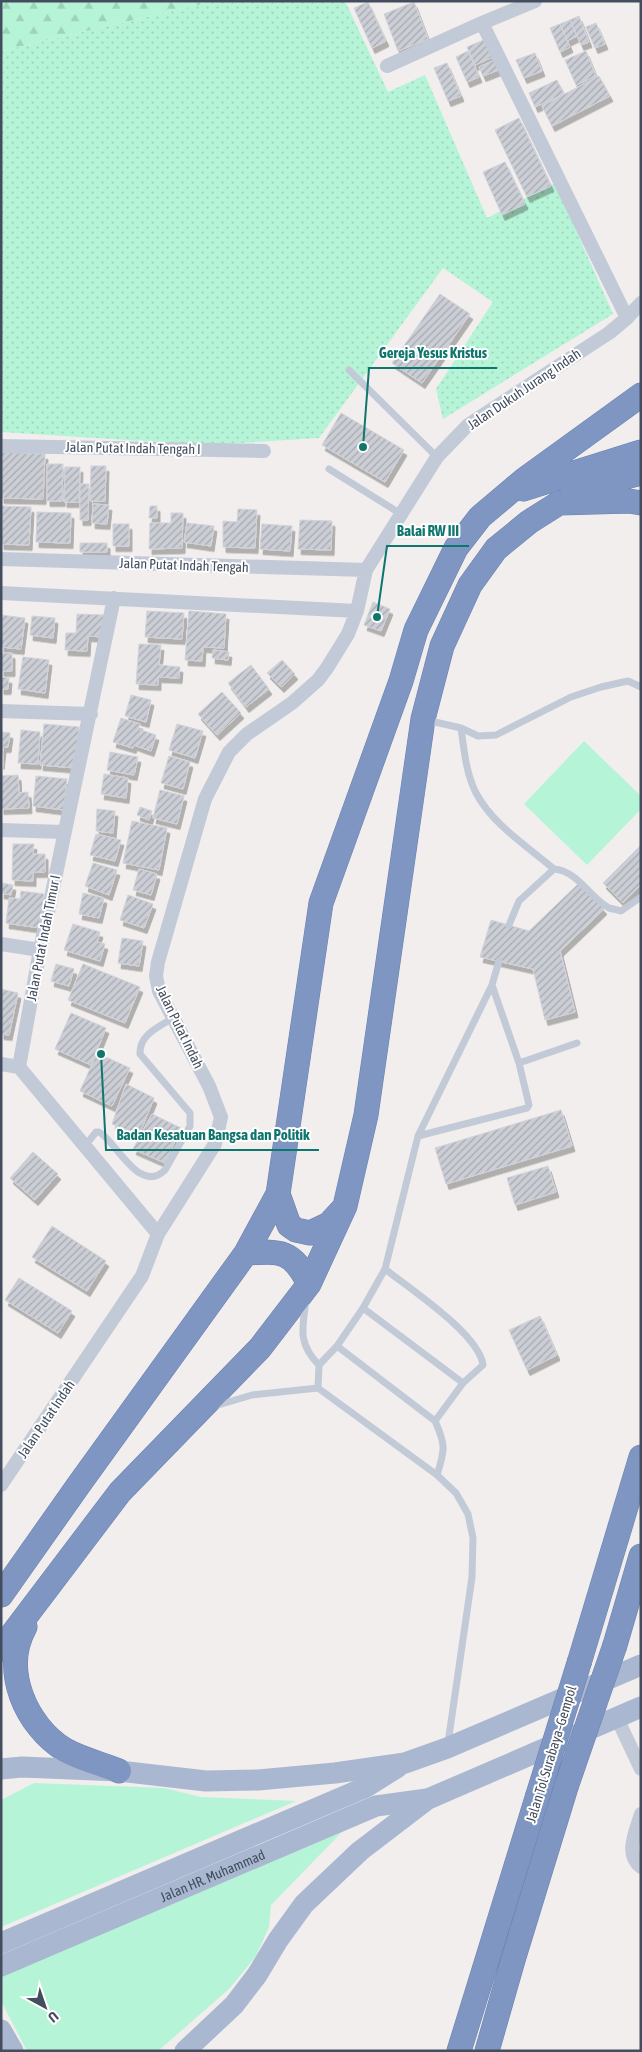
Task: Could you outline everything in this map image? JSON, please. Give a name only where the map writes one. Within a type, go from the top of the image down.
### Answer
[{"type":"highway","points":[[1,1595],[85,1475],[246,1253],[278,1194],[321,903],[401,681],[416,630],[456,548],[480,517],[510,494],[525,479],[641,395]]},
{"type":"highway","points":[[510,494],[587,467],[641,452]]},
{"type":"highway","points":[[1,1650],[120,1492],[260,1348],[309,1285],[345,1206],[366,1115],[424,719],[442,646],[470,585],[496,549],[529,522],[560,503],[606,482],[641,473]]},
{"type":"highway","points":[[560,503],[629,501],[641,503]]},
{"type":"highway","points":[[278,1194],[289,1225],[296,1230],[310,1234],[329,1224],[345,1206]]},
{"type":"highway","points":[[246,1253],[276,1251],[290,1257],[302,1270],[309,1285]]},
{"type":"highway","name":"Jalan Tol Surabaya–Gempol","points":[[459,2051],[641,1457]]},
{"type":"highway","name":"Jalan Tol Surabaya–Gempol","points":[[487,2051],[566,1787],[615,1645],[641,1556]]},
{"type":"highway","points":[[47,1589],[22,1633],[15,1662],[16,1680],[23,1701],[43,1733],[66,1750],[119,1771]]},
{"type":"main road","points":[[1,1769],[22,1767],[119,1771],[206,1781],[258,1780],[335,1773],[405,1763],[447,1748],[641,1665]]},
{"type":"main road","points":[[185,2051],[234,2005],[257,1975],[278,1940],[304,1904],[360,1850],[428,1799],[641,1707]]},
{"type":"main road","name":"Jalan HR. Muhammad","points":[[1,1943],[366,1787],[405,1763]]},
{"type":"main road","points":[[1,1774],[22,1767]]},
{"type":"main road","name":"Jalan HR. Muhammad","points":[[1,1966],[376,1806],[428,1799]]},
{"type":"main road","points":[[1,2030],[13,2051]]},
{"type":"street","points":[[387,66],[535,1]]},
{"type":"street","points":[[482,23],[627,318]]},
{"type":"street","name":"Jalan Dukuh Jurang Indah","points":[[366,570],[437,456],[468,425],[609,333],[641,303]]},
{"type":"street","name":"Jalan Putat Indah Tengah I","points":[[1,446],[264,451]]},
{"type":"street","name":"Jalan Putat Indah Tengah","points":[[1,559],[366,570]]},
{"type":"street","name":"Jalan Putat Indah","points":[[3,1479],[142,1276],[158,1234],[215,1144],[221,1117],[209,1086],[159,991],[156,976],[161,953],[205,798],[229,752],[247,734],[292,702],[318,680],[348,634],[357,611],[366,570]]},
{"type":"street","points":[[1,593],[357,611]]},
{"type":"street","name":"Jalan Putat Indah Timur I","points":[[19,1067],[40,950],[114,598]]},
{"type":"street","points":[[1,711],[91,714]]},
{"type":"street","points":[[1,830],[65,832]]},
{"type":"street","points":[[1,944],[40,950]]},
{"type":"street","points":[[1,1064],[19,1067],[158,1234]]},
{"type":"street","points":[[617,1718],[641,1769]]},
{"type":"street","points":[[641,1814],[631,1852],[634,1860],[641,1867]]},
{"type":"lane","points":[[348,370],[437,456]]},
{"type":"lane","points":[[330,469],[401,514]]},
{"type":"lane","points":[[424,719],[461,728],[478,736],[496,735],[571,697],[601,687],[628,681],[641,687]]},
{"type":"lane","points":[[461,728],[467,768],[476,793],[497,821],[554,869],[562,869],[571,874],[610,908],[621,911],[641,897]]},
{"type":"lane","points":[[509,925],[519,901],[554,869]]},
{"type":"lane","points":[[318,1388],[319,1365],[337,1346],[363,1308],[385,1269],[418,1136],[492,985],[499,961]]},
{"type":"lane","points":[[418,1136],[528,1108],[529,1105],[519,1063],[492,985]]},
{"type":"lane","points":[[84,1146],[96,1132],[99,1132],[130,1165],[143,1175],[153,1178],[165,1170],[190,1126],[190,1113],[140,1054],[140,1046],[142,1040],[150,1033],[173,1018]]},
{"type":"lane","points":[[519,1063],[577,1043]]},
{"type":"lane","points":[[385,1269],[444,1315],[472,1340],[482,1356],[483,1365],[463,1383],[435,1420]]},
{"type":"lane","points":[[309,1285],[303,1320],[302,1340],[310,1356],[319,1365]]},
{"type":"lane","points":[[363,1308],[463,1383]]},
{"type":"lane","points":[[337,1346],[435,1420],[442,1435],[445,1450],[437,1475]]},
{"type":"lane","points":[[198,1412],[252,1394],[318,1388],[437,1475],[456,1493],[468,1514],[473,1538],[472,1577],[447,1748]]},
{"type":"green space","points":[[1,1],[215,1],[1,51]]},
{"type":"green space","points":[[215,1],[345,1],[388,92],[425,75],[487,218],[555,183],[613,314],[443,419],[436,389],[493,302],[443,268],[319,438],[208,445],[1,432],[1,51]]},
{"type":"green space","points":[[584,741],[641,796],[641,809],[587,865],[524,804]]},
{"type":"green space","points":[[34,1783],[164,1788],[201,1797],[296,1801],[1,1927],[1,1800]]},
{"type":"green space","points":[[342,1832],[271,1905],[269,1927],[256,1956],[229,1989],[158,2051],[27,2051],[1,2001],[1,1976]]},
{"type":"building","points":[[368,2],[386,41],[372,48],[354,8]]},
{"type":"building","points":[[414,2],[428,39],[398,51],[384,14]]},
{"type":"building","points":[[579,16],[589,42],[581,45],[570,20]]},
{"type":"building","points":[[570,20],[577,36],[567,41],[560,24]]},
{"type":"building","points":[[596,23],[605,44],[595,48],[586,27]]},
{"type":"building","points":[[560,24],[570,47],[560,52],[550,28]]},
{"type":"building","points":[[486,39],[493,57],[475,65],[467,47]]},
{"type":"building","points":[[468,51],[479,77],[467,82],[456,57]]},
{"type":"building","points":[[586,51],[596,76],[576,85],[565,60]]},
{"type":"building","points":[[535,53],[542,71],[524,78],[516,60]]},
{"type":"building","points":[[497,59],[501,69],[483,76],[479,67]]},
{"type":"building","points":[[447,63],[461,96],[448,101],[434,68]]},
{"type":"building","points":[[599,76],[610,96],[552,126],[542,106]]},
{"type":"building","points":[[557,80],[564,94],[535,107],[529,93]]},
{"type":"building","points":[[519,118],[551,186],[527,197],[495,130]]},
{"type":"building","points":[[505,162],[525,204],[502,215],[483,172]]},
{"type":"building","points":[[440,294],[470,314],[422,383],[392,363]]},
{"type":"building","points":[[341,413],[404,450],[385,482],[322,445]]},
{"type":"building","points":[[1,452],[45,454],[43,499],[1,498]]},
{"type":"building","points":[[47,464],[63,464],[62,501],[47,501]]},
{"type":"building","points":[[91,466],[106,466],[105,501],[90,501]]},
{"type":"building","points":[[65,467],[80,467],[79,502],[64,502]]},
{"type":"building","points":[[80,484],[89,484],[88,520],[80,520]]},
{"type":"building","points":[[93,504],[109,505],[107,524],[92,523]]},
{"type":"building","points":[[1,506],[31,507],[29,545],[1,544]]},
{"type":"building","points":[[150,506],[157,506],[157,518],[149,518]]},
{"type":"building","points":[[238,509],[257,510],[255,548],[223,547],[223,521],[237,522]]},
{"type":"building","points":[[37,512],[71,513],[70,543],[36,542]]},
{"type":"building","points":[[171,513],[183,513],[182,548],[149,549],[150,523],[171,523]]},
{"type":"building","points":[[300,520],[332,521],[331,550],[298,549]]},
{"type":"building","points":[[187,523],[214,526],[211,546],[184,542]]},
{"type":"building","points":[[113,524],[129,524],[129,546],[113,546]]},
{"type":"building","points":[[262,524],[292,526],[290,551],[260,549]]},
{"type":"building","points":[[80,543],[107,543],[107,552],[80,552]]},
{"type":"building","points":[[373,602],[390,609],[381,631],[364,625]]},
{"type":"building","points":[[147,611],[184,613],[182,639],[145,637]]},
{"type":"building","points":[[189,611],[226,614],[224,648],[203,647],[202,661],[185,660]]},
{"type":"building","points":[[77,614],[104,615],[103,637],[88,636],[87,651],[65,650],[66,633],[76,633]]},
{"type":"building","points":[[1,615],[25,618],[21,649],[1,647]]},
{"type":"building","points":[[32,616],[55,618],[53,638],[30,635]]},
{"type":"building","points":[[139,644],[161,645],[159,665],[180,667],[179,678],[158,677],[158,685],[136,684]]},
{"type":"building","points":[[213,650],[229,652],[228,660],[212,658]]},
{"type":"building","points":[[1,653],[12,653],[12,671],[1,671]]},
{"type":"building","points":[[23,657],[49,660],[45,693],[18,689]]},
{"type":"building","points":[[282,660],[295,674],[281,687],[267,673]]},
{"type":"building","points":[[251,665],[269,689],[246,707],[228,683]]},
{"type":"building","points":[[1,677],[9,678],[8,689],[1,689]]},
{"type":"building","points":[[222,692],[241,713],[217,735],[198,714]]},
{"type":"building","points":[[131,695],[151,700],[146,722],[125,716]]},
{"type":"building","points":[[121,718],[140,724],[138,729],[156,735],[151,751],[134,745],[133,748],[113,742]]},
{"type":"building","points":[[44,724],[79,727],[75,768],[40,765]]},
{"type":"building","points":[[177,724],[203,731],[195,758],[169,750]]},
{"type":"building","points":[[21,730],[40,732],[38,764],[18,763]]},
{"type":"building","points":[[1,732],[10,733],[8,747],[3,747],[1,764]]},
{"type":"building","points":[[110,752],[138,757],[134,775],[107,770]]},
{"type":"building","points":[[169,756],[190,762],[183,789],[161,783]]},
{"type":"building","points":[[104,774],[128,778],[126,798],[101,794]]},
{"type":"building","points":[[18,775],[19,793],[28,792],[29,808],[1,809],[1,776]]},
{"type":"building","points":[[36,776],[67,779],[64,810],[33,806]]},
{"type":"building","points":[[160,790],[184,796],[177,824],[153,818]]},
{"type":"building","points":[[140,807],[152,811],[149,820],[137,815]]},
{"type":"building","points":[[97,809],[115,811],[113,833],[96,831]]},
{"type":"building","points":[[132,821],[167,828],[159,870],[123,863]]},
{"type":"building","points":[[96,834],[121,840],[115,861],[90,855]]},
{"type":"building","points":[[13,844],[34,844],[33,854],[45,854],[45,872],[33,872],[33,881],[12,880]]},
{"type":"building","points":[[641,845],[641,885],[623,903],[603,883]]},
{"type":"building","points":[[93,863],[117,870],[109,895],[85,886]]},
{"type":"building","points":[[139,869],[157,874],[151,895],[133,890]]},
{"type":"building","points":[[2,883],[13,885],[11,895],[1,893]]},
{"type":"building","points":[[579,883],[604,909],[560,951],[575,1012],[545,1020],[533,969],[480,957],[491,920],[529,931]]},
{"type":"building","points":[[21,891],[44,894],[40,928],[6,923],[9,898],[20,899]]},
{"type":"building","points":[[83,893],[104,898],[99,918],[79,914]]},
{"type":"building","points":[[128,895],[153,904],[144,928],[120,920]]},
{"type":"building","points":[[73,924],[100,932],[97,942],[105,944],[100,961],[64,950]]},
{"type":"building","points":[[122,938],[143,941],[139,966],[118,963]]},
{"type":"building","points":[[56,964],[74,969],[69,986],[51,981]]},
{"type":"building","points":[[83,964],[140,987],[125,1023],[68,1000]]},
{"type":"building","points":[[1,989],[18,993],[9,1035],[1,1034]]},
{"type":"building","points":[[71,1013],[106,1028],[91,1065],[55,1049]]},
{"type":"building","points":[[97,1053],[130,1068],[112,1106],[80,1091]]},
{"type":"building","points":[[126,1084],[154,1098],[139,1135],[112,1124]]},
{"type":"building","points":[[561,1110],[572,1146],[446,1184],[435,1148]]},
{"type":"building","points":[[152,1114],[181,1128],[165,1163],[133,1149]]},
{"type":"building","points":[[33,1152],[58,1174],[35,1200],[10,1178]]},
{"type":"building","points":[[548,1166],[556,1192],[515,1205],[507,1178]]},
{"type":"building","points":[[52,1226],[106,1261],[87,1291],[32,1257]]},
{"type":"building","points":[[19,1278],[72,1311],[58,1333],[5,1300]]},
{"type":"building","points":[[540,1316],[557,1355],[527,1370],[509,1330]]},
{"type":"place","name":"Gereja Yesus Kristus","points":[[363,447]]},
{"type":"place","name":"Balai RW III","points":[[377,617]]},
{"type":"place","name":"Badan Kesatuan Bangsa dan Politik","points":[[101,1054]]}]
